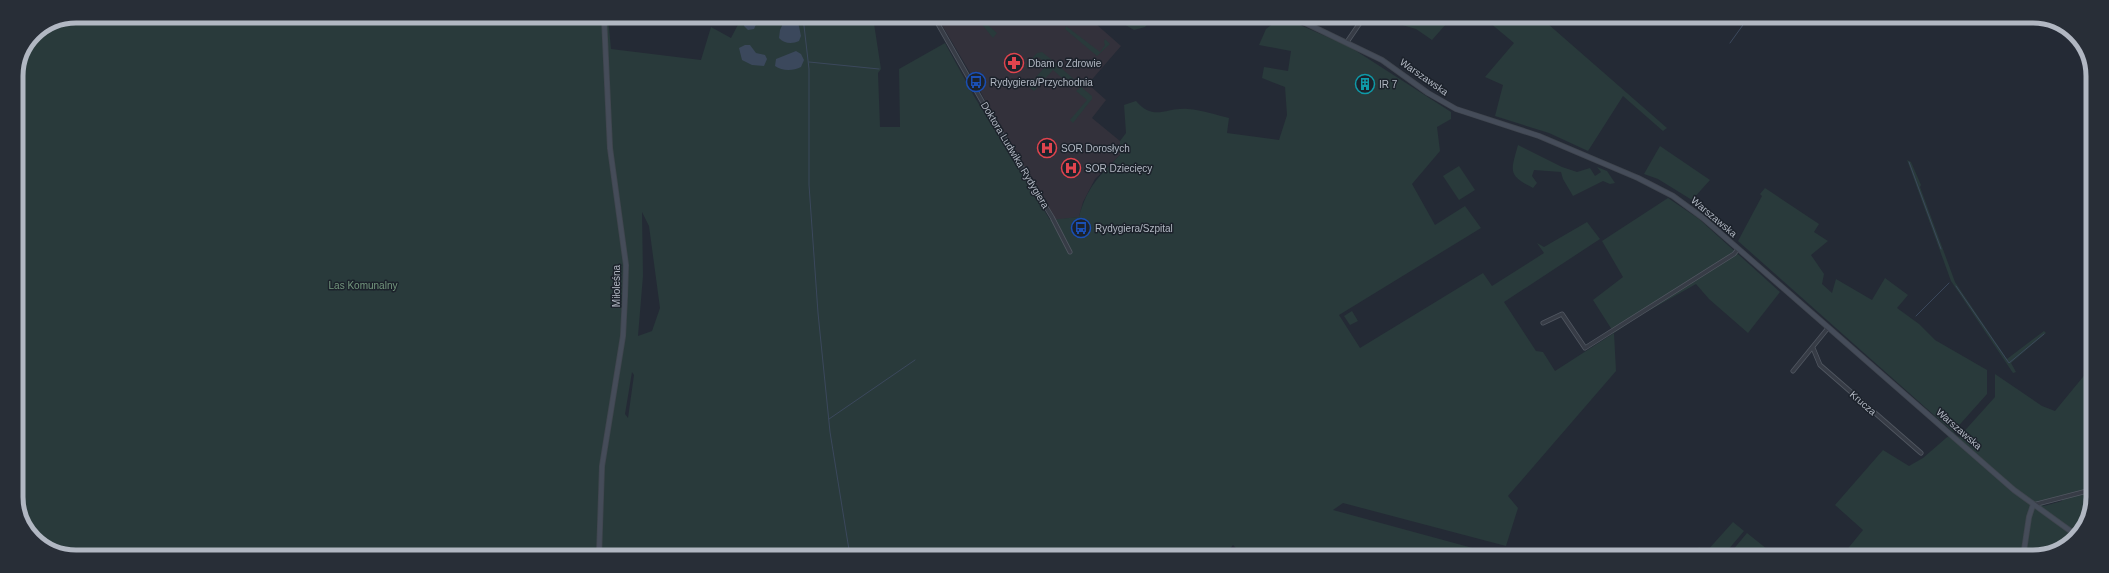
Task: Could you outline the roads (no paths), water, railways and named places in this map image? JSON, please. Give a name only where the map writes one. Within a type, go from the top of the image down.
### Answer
[{"type":"main road","name":"Miłoleśna","points":[[600,550],[602,466],[623,336],[626,288],[626,265],[610,148],[604,23]]},
{"type":"main road","name":"Warszawska","points":[[1306,23],[1382,60],[1428,93],[1456,109],[1550,140],[1666,192],[1698,214],[2034,505],[2072,533]]},
{"type":"main road","points":[[2024,550],[2029,517],[2034,505]]},
{"type":"street","name":"Doktora Ludwika Rydygiera","points":[[937,23],[986,108],[1052,217],[1070,252]]},
{"type":"street","points":[[1347,42],[1360,23]]},
{"type":"street","points":[[1543,323],[1558,314],[1562,314],[1585,348],[1734,254],[1738,249]]},
{"type":"street","points":[[1793,371],[1828,328]]},
{"type":"street","name":"Krucza","points":[[1813,348],[1820,365],[1921,453]]},
{"type":"street","points":[[2034,505],[2086,491]]},
{"type":"water","points":[[744,23],[757,23],[754,29],[748,30],[744,26]]},
{"type":"water","points":[[783,23],[798,23],[801,36],[799,41],[789,43],[783,41],[779,38],[780,30]]},
{"type":"water","points":[[745,45],[750,45],[756,53],[765,55],[767,59],[764,66],[752,65],[742,60],[739,48]]},
{"type":"water","points":[[796,51],[801,54],[804,60],[801,67],[788,70],[775,66],[776,59]]},
{"type":"waterway","points":[[804,23],[809,69],[809,185],[818,313],[830,432],[849,550]]},
{"type":"waterway","points":[[1730,43],[1744,23]]},
{"type":"waterway","points":[[809,62],[879,69]]},
{"type":"waterway","points":[[1909,162],[1941,249]]},
{"type":"waterway","points":[[1916,316],[1949,283]]},
{"type":"waterway","points":[[1956,286],[2009,363],[2044,334]]},
{"type":"waterway","points":[[829,419],[915,360]]},
{"type":"place","name":"Dbam o Zdrowie","points":[[1014,63]]},
{"type":"place","name":"Rydygiera/Przychodnia","points":[[976,82]]},
{"type":"place","name":"IR 7","points":[[1365,84]]},
{"type":"place","name":"SOR Dorosłych","points":[[1047,148]]},
{"type":"place","name":"SOR Dziecięcy","points":[[1071,168]]},
{"type":"place","name":"Rydygiera/Szpital","points":[[1081,228]]},
{"type":"park label","name":"Las Komunalny","points":[[363,285]]}]
